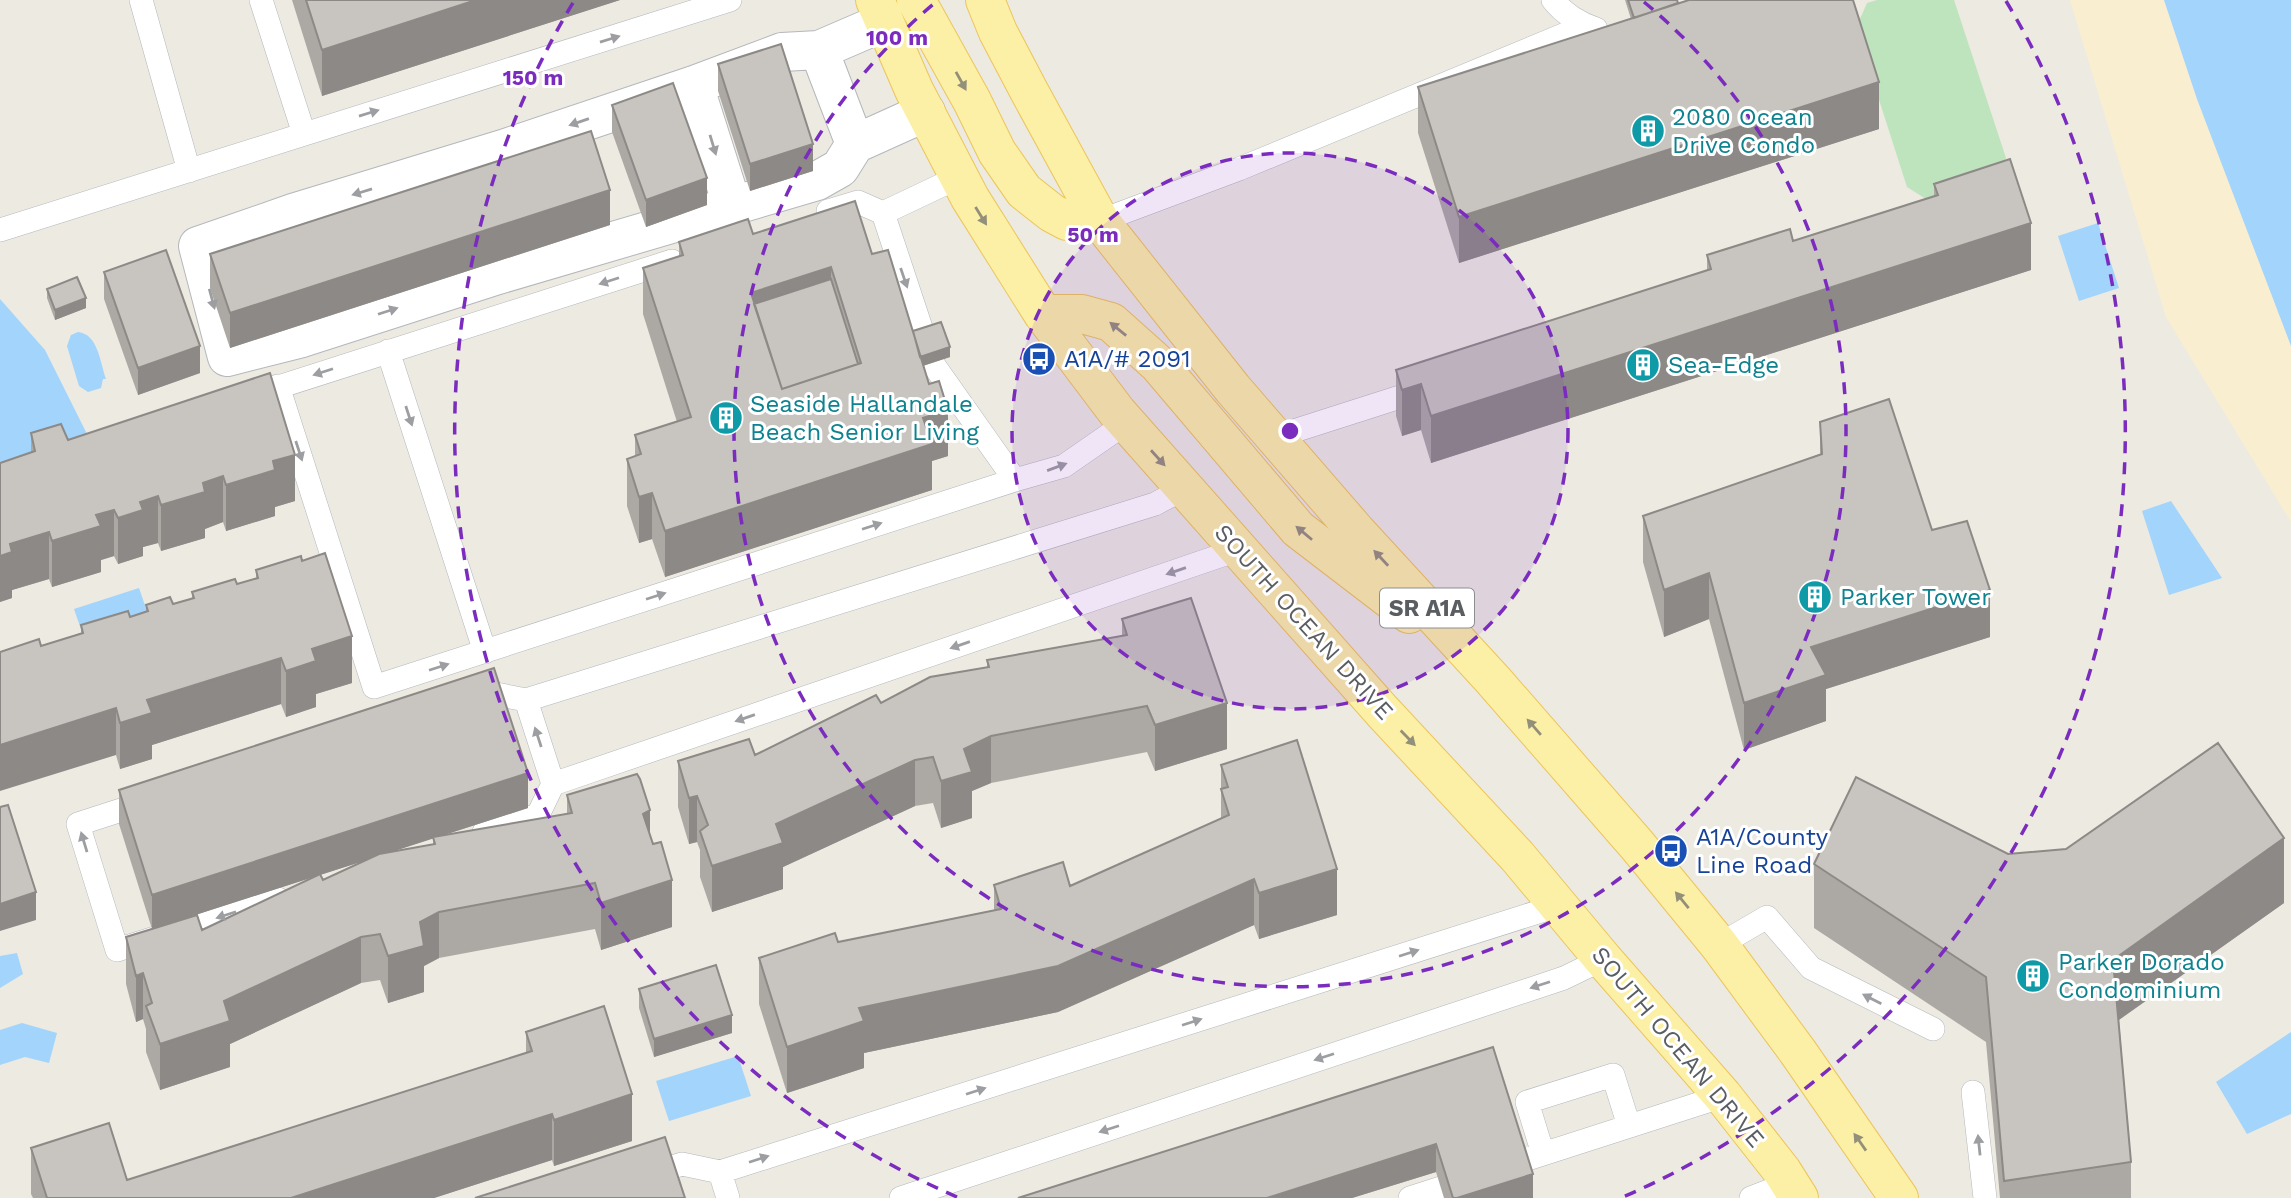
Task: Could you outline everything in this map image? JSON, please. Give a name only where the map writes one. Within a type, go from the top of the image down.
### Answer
[{"type":"main road","points":[[916,0],[997,152],[1024,191],[1067,221],[1100,221]]},
{"type":"main road","name":"SR A1A","points":[[985,0],[998,32],[1100,221],[1275,438],[1637,845],[1719,946],[1798,1052],[1899,1198]]},
{"type":"main road","name":"SOUTH OCEAN DRIVE","points":[[880,11],[926,112],[970,198],[1042,314],[1126,423],[1382,711],[1560,905],[1603,959],[1723,1096],[1794,1190]]},
{"type":"main road","points":[[1042,314],[1082,314],[1111,323],[1157,364],[1298,529],[1493,680]]},
{"type":"street","points":[[880,11],[819,50],[782,52],[694,85],[503,149],[293,213],[198,246],[227,357],[302,338],[498,275],[817,181],[840,168],[855,144],[926,112]]},
{"type":"street","points":[[819,50],[855,144]]},
{"type":"street","points":[[694,85],[732,205]]},
{"type":"lane","points":[[141,0],[189,171]]},
{"type":"lane","points":[[261,0],[304,134]]},
{"type":"lane","points":[[0,230],[730,0]]},
{"type":"lane","points":[[1553,0],[1558,7],[1585,26],[1619,36]]},
{"type":"lane","points":[[1100,221],[1238,169],[1585,26]]},
{"type":"lane","points":[[883,213],[959,177]]},
{"type":"lane","points":[[805,218],[858,202],[883,213],[933,364],[1015,480]]},
{"type":"lane","points":[[227,403],[699,252]]},
{"type":"lane","points":[[388,351],[485,652]]},
{"type":"lane","points":[[1275,438],[1445,382]]},
{"type":"lane","points":[[278,386],[374,687],[1063,466],[1126,423]]},
{"type":"lane","points":[[451,705],[491,693],[526,700],[1155,504],[1185,488]]},
{"type":"lane","points":[[553,784],[1240,550]]},
{"type":"lane","points":[[459,840],[538,815],[553,784],[526,700]]},
{"type":"lane","points":[[172,794],[78,824],[117,950],[301,891]]},
{"type":"lane","points":[[622,1183],[682,1164],[720,1172],[1560,905]]},
{"type":"lane","points":[[1719,946],[1768,917],[1811,968],[1933,1029]]},
{"type":"lane","points":[[901,1198],[1564,978],[1603,959]]},
{"type":"lane","points":[[1543,1154],[1527,1102],[1613,1075],[1629,1126]]},
{"type":"lane","points":[[1973,1092],[1985,1198]]},
{"type":"lane","points":[[1521,1161],[1723,1096]]},
{"type":"lane","points":[[720,1172],[727,1198]]},
{"type":"lane","points":[[1410,1198],[1441,1188]]},
{"type":"lane","points":[[1751,1198],[1794,1190]]},
{"type":"green space","points":[[1877,0],[1954,0],[2006,158],[1995,178],[1926,199],[1907,187],[1856,28],[1867,3]]},
{"type":"sand","points":[[2070,0],[2164,0],[2197,99],[2291,346],[2291,522],[2166,317]]},
{"type":"water","points":[[2164,0],[2291,0],[2291,346],[2197,99]]},
{"type":"water","points":[[2098,223],[2119,288],[2079,301],[2058,236]]},
{"type":"water","points":[[0,299],[45,350],[89,438],[0,467]]},
{"type":"water","points":[[78,332],[85,334],[94,343],[106,379],[103,379],[101,388],[88,392],[79,386],[67,346],[71,335]]},
{"type":"water","points":[[2171,501],[2222,578],[2169,595],[2142,511]]},
{"type":"water","points":[[139,588],[150,620],[85,641],[74,609]]},
{"type":"water","points":[[17,953],[23,974],[0,988],[0,956]]},
{"type":"water","points":[[22,1023],[57,1033],[49,1063],[25,1057],[0,1065],[0,1030]]},
{"type":"water","points":[[2291,1032],[2291,1114],[2247,1134],[2216,1082]]},
{"type":"water","points":[[738,1056],[751,1096],[669,1121],[656,1081]]},
{"type":"building","points":[[306,0],[476,0],[322,50]]},
{"type":"building","points":[[1628,0],[1677,0],[1678,3],[1634,18]]},
{"type":"building","name":"2080 Ocean Drive Condo","points":[[1689,0],[1853,0],[1879,82],[1459,217],[1418,87]]},
{"type":"building","points":[[781,44],[813,144],[750,164],[718,64]]},
{"type":"building","points":[[673,83],[707,178],[646,200],[612,105]]},
{"type":"building","points":[[591,131],[610,190],[230,313],[210,254]]},
{"type":"building","points":[[2010,159],[2031,223],[1431,416],[1421,384],[1402,390],[1396,370],[1711,269],[1707,255],[1790,229],[1793,241],[1938,195],[1934,184]]},
{"type":"building","name":"Seaside Hallandale Beach Senior Living","points":[[855,201],[872,254],[888,250],[929,384],[939,381],[948,410],[923,418],[932,444],[665,531],[652,493],[639,497],[627,459],[641,454],[635,435],[691,417],[643,268],[683,255],[679,242],[748,219],[753,234]],"holes":[[[831,267],[861,363],[782,389],[751,293]]]},
{"type":"building","points":[[166,250],[200,346],[138,368],[104,272]]},
{"type":"building","points":[[77,277],[86,298],[55,310],[47,289]]},
{"type":"building","points":[[831,279],[858,364],[782,389],[754,304]]},
{"type":"building","points":[[941,322],[950,347],[920,357],[913,331]]},
{"type":"building","points":[[270,373],[295,455],[273,461],[275,470],[226,485],[223,476],[203,483],[205,492],[161,505],[158,496],[140,502],[143,510],[118,518],[114,510],[96,515],[101,526],[52,541],[49,532],[10,544],[12,552],[0,556],[0,463],[35,451],[31,433],[61,424],[68,440]]},
{"type":"building","name":"Parker Tower","points":[[1889,399],[1932,530],[1967,521],[1990,590],[1811,647],[1826,675],[1744,703],[1709,573],[1664,590],[1643,516],[1822,454],[1820,422]]},
{"type":"building","points":[[325,553],[352,636],[312,649],[316,661],[286,671],[281,658],[147,700],[152,713],[120,723],[116,708],[0,745],[0,652],[39,639],[41,646],[83,633],[81,625],[128,611],[130,617],[148,611],[146,605],[170,597],[173,604],[194,598],[192,592],[235,579],[237,584],[258,578],[256,570],[301,556],[302,561]]},
{"type":"building","points":[[1191,598],[1227,703],[1155,725],[1147,706],[991,736],[964,749],[972,772],[941,781],[933,757],[915,760],[776,824],[783,843],[712,866],[700,831],[708,825],[697,796],[689,798],[678,761],[749,739],[755,755],[876,695],[881,703],[930,677],[989,667],[987,660],[1127,635],[1122,619]]},
{"type":"building","points":[[494,668],[528,773],[152,895],[119,790]]},
{"type":"building","points":[[1297,740],[1337,869],[1259,893],[1254,879],[1058,966],[859,1008],[864,1021],[787,1047],[759,958],[835,933],[838,942],[1001,909],[994,885],[1063,862],[1070,886],[1229,815],[1221,789],[1228,787],[1221,765]]},
{"type":"building","name":"Parker Dorado Condominium","points":[[2218,743],[2284,838],[2113,960],[2131,1162],[2004,1181],[1986,977],[1814,864],[1856,777],[2008,854],[2066,849]]},
{"type":"building","points":[[637,774],[650,810],[643,814],[653,844],[661,842],[672,880],[601,903],[595,883],[439,912],[420,922],[424,946],[388,956],[380,934],[361,937],[224,1001],[230,1021],[160,1044],[146,1006],[152,1003],[143,973],[136,976],[126,937],[197,915],[202,930],[320,874],[323,880],[379,854],[435,844],[433,837],[572,813],[567,795]]},
{"type":"building","points":[[8,805],[36,892],[0,904],[0,807]]},
{"type":"building","points":[[716,965],[732,1015],[654,1039],[639,989]]},
{"type":"building","points":[[604,1006],[632,1094],[554,1120],[552,1114],[291,1198],[47,1198],[31,1148],[109,1123],[127,1180],[532,1051],[526,1032]]},
{"type":"building","points":[[1493,1047],[1533,1174],[1453,1198],[1436,1144],[1267,1198],[1018,1198]]},
{"type":"building","points":[[665,1137],[685,1198],[475,1198]]},
{"type":"place","name":"2080 Ocean Drive Condo","points":[[1648,131]]},
{"type":"place","name":"A1A/# 2091","points":[[1039,359]]},
{"type":"place","name":"Sea-Edge","points":[[1643,365]]},
{"type":"place","name":"Seaside Hallandale Beach Senior Living","points":[[726,418]]},
{"type":"place","name":"Parker Tower","points":[[1815,597]]},
{"type":"place","name":"A1A/County Line Road","points":[[1671,851]]},
{"type":"place","name":"Parker Dorado Condominium","points":[[2033,976]]}]
